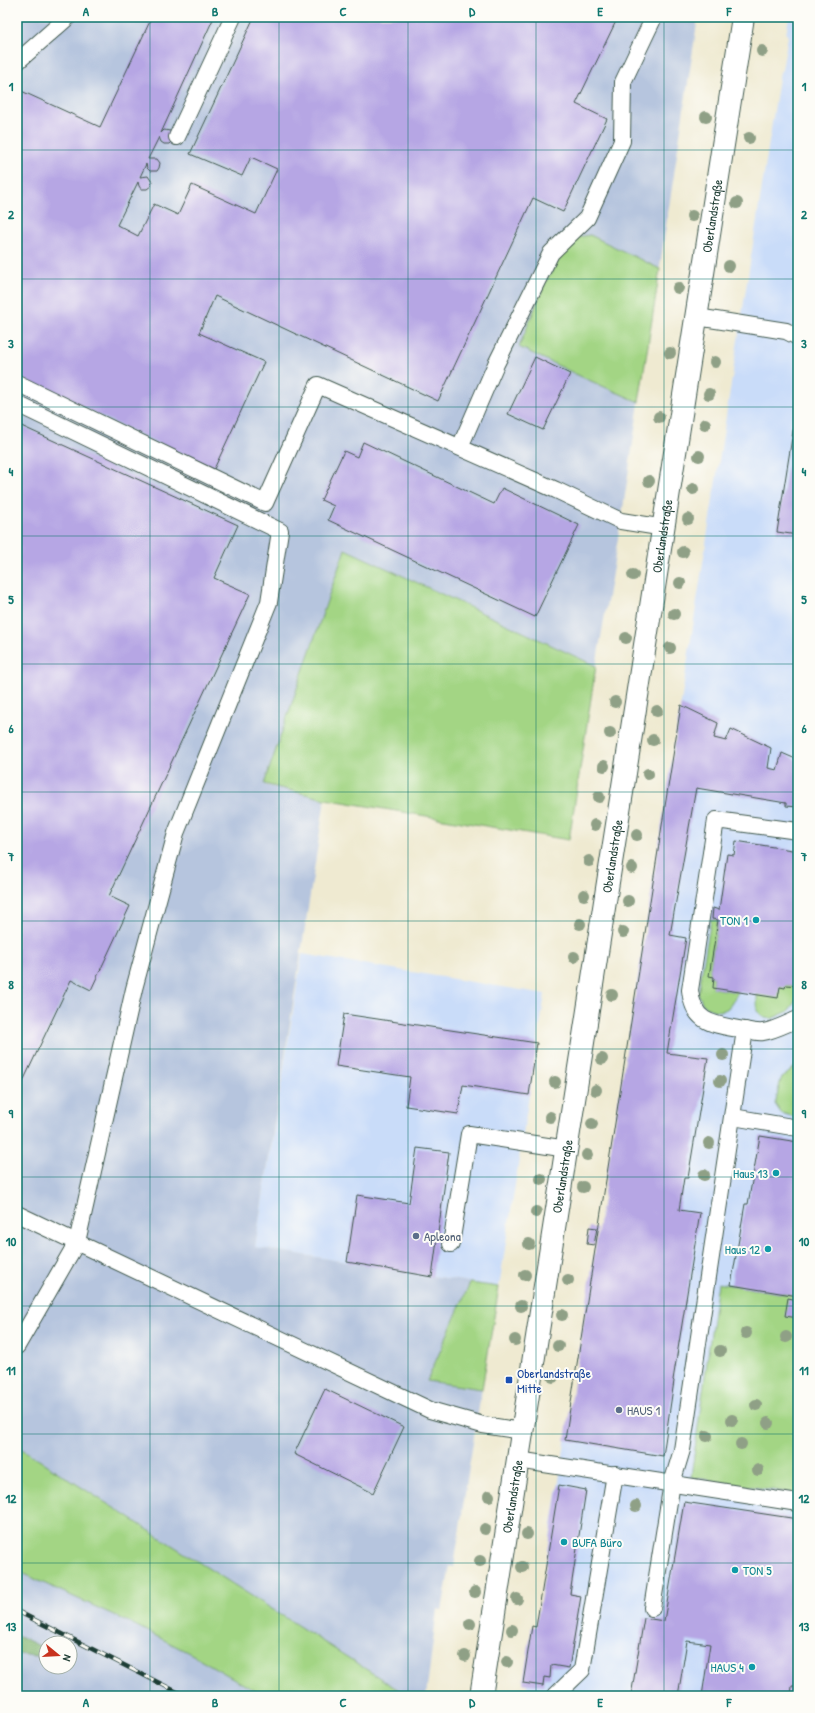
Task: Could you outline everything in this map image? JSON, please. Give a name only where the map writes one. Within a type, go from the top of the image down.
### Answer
[{"type":"street","name":"Oberlandstraße","points":[[481,1696],[698,317],[743,17]]},
{"type":"lane","points":[[17,62],[68,17]]},
{"type":"lane","points":[[177,137],[233,17]]},
{"type":"lane","points":[[460,447],[496,364],[551,253],[587,218],[616,155],[622,141],[623,82],[654,17]]},
{"type":"lane","points":[[698,317],[786,331],[798,337]]},
{"type":"lane","points":[[17,383],[265,503],[318,385],[460,447],[621,521],[664,528]]},
{"type":"lane","points":[[17,404],[280,531],[269,602],[176,833],[134,989],[77,1242],[17,1346]]},
{"type":"lane","points":[[798,831],[716,820],[690,990],[691,1003],[696,1013],[721,1026],[762,1032],[798,1019]]},
{"type":"lane","points":[[652,1608],[672,1483],[682,1450],[746,1030]]},
{"type":"lane","points":[[733,1117],[798,1128]]},
{"type":"lane","points":[[451,1244],[469,1134],[567,1149]]},
{"type":"lane","points":[[17,1214],[430,1410],[483,1425],[522,1431]]},
{"type":"lane","points":[[518,1460],[798,1503]]},
{"type":"lane","points":[[555,1696],[582,1670],[615,1474]]},
{"type":"shaded area","points":[[17,17],[698,17],[621,521],[596,666],[345,549],[265,785],[325,799],[255,1247],[499,1287],[454,1567],[450,1566],[442,1610],[437,1609],[426,1696],[17,1696],[17,1654],[38,1656],[38,1675],[78,1675],[78,1635],[38,1635],[38,1645],[17,1635]]},
{"type":"shaded area","points":[[789,17],[798,17],[798,1696],[526,1696],[528,1684],[523,1683],[532,1626],[536,1627],[780,72],[782,70],[788,36],[786,34]]},
{"type":"shaded area","points":[[302,954],[545,994],[499,1287],[255,1247]]},
{"type":"green space","points":[[590,235],[660,269],[639,402],[519,347],[546,281],[572,238]]},
{"type":"green space","points":[[345,549],[596,666],[569,840],[325,799],[264,784]]},
{"type":"green space","points":[[711,919],[718,920],[709,976],[714,977],[713,988],[738,992],[728,1008],[722,1011],[707,1008],[702,1003],[698,994]]},
{"type":"green space","points":[[786,985],[798,986],[798,997],[789,1011],[771,1019],[765,1018],[757,1011],[757,994]]},
{"type":"green space","points":[[798,1046],[798,1095],[795,1117],[781,1113],[775,1104],[781,1079],[795,1067]]},
{"type":"green space","points":[[470,1283],[499,1287],[482,1389],[427,1381]]},
{"type":"green space","points":[[718,1283],[798,1296],[798,1494],[691,1477]]},
{"type":"green space","points":[[17,1446],[408,1696],[264,1696],[193,1655],[127,1621],[17,1571]]},
{"type":"green space","points":[[17,1635],[38,1645],[38,1656],[17,1654]]},
{"type":"building","points":[[152,17],[214,17],[161,133],[164,130],[170,131],[172,133],[173,140],[169,144],[164,144],[161,142],[159,137],[148,159],[157,159],[160,163],[159,168],[157,171],[150,171],[146,164],[140,177],[148,176],[152,182],[151,186],[147,189],[141,189],[138,182],[117,225],[138,236],[154,204],[178,215],[192,185],[256,214],[277,169],[251,157],[242,176],[190,154],[254,17],[618,17],[576,104],[607,119],[563,212],[533,198],[438,401],[215,296],[199,333],[264,362],[214,469],[17,376],[17,89],[100,127]]},
{"type":"building","points":[[535,357],[570,374],[543,430],[508,414]]},
{"type":"building","points":[[798,406],[798,535],[777,532]]},
{"type":"building","points":[[17,424],[238,525],[214,578],[250,594],[109,896],[130,906],[91,990],[71,980],[17,1094]]},
{"type":"building","points":[[363,442],[494,504],[502,488],[579,525],[535,617],[328,520],[334,506],[321,500],[344,451],[357,457]]},
{"type":"building","points":[[681,705],[718,723],[714,738],[726,741],[731,729],[771,748],[768,768],[777,770],[782,753],[798,760],[798,807],[786,806],[786,803],[696,788],[670,935],[686,938],[667,1053],[708,1058],[688,1178],[684,1178],[679,1210],[700,1213],[673,1380],[663,1456],[565,1440]]},
{"type":"building","name":"TON 1","points":[[736,841],[798,851],[798,986],[786,985],[785,988],[780,987],[778,998],[713,988],[714,977],[709,976],[718,920],[712,919],[713,908],[719,910],[727,854],[734,855]]},
{"type":"building","points":[[344,1014],[537,1043],[529,1095],[463,1085],[458,1114],[406,1106],[410,1077],[336,1066]]},
{"type":"building","name":"Haus 12","points":[[760,1136],[798,1142],[798,1296],[731,1285],[745,1204],[748,1204]]},
{"type":"building","points":[[417,1148],[449,1152],[432,1277],[347,1262],[357,1195],[409,1203]]},
{"type":"building","points":[[589,1227],[597,1228],[594,1245],[587,1244]]},
{"type":"building","points":[[788,1298],[798,1300],[798,1318],[785,1316]]},
{"type":"building","points":[[325,1389],[404,1427],[373,1493],[294,1454]]},
{"type":"building","name":"BUFA Büro","points":[[559,1485],[586,1490],[570,1594],[581,1596],[569,1668],[551,1665],[550,1678],[544,1677],[543,1686],[523,1683],[532,1626],[536,1627]]},
{"type":"building","name":"TON 5","points":[[684,1502],[798,1519],[798,1676],[797,1686],[792,1686],[791,1696],[702,1696],[710,1644],[687,1641],[678,1696],[631,1696],[644,1618],[664,1621]]},
{"type":"railway","points":[[17,1611],[185,1696]]},
{"type":"place","name":"TON 1","points":[[756,920]]},
{"type":"place","name":"Haus 13","points":[[776,1173]]},
{"type":"place","name":"Apleona","points":[[416,1236]]},
{"type":"place","name":"Haus 12","points":[[768,1249]]},
{"type":"place","name":"Oberlandstraße Mitte","points":[[509,1380]]},
{"type":"place","name":"HAUS 1","points":[[619,1410]]},
{"type":"place","name":"BUFA Büro","points":[[564,1542]]},
{"type":"place","name":"TON 5","points":[[735,1570]]},
{"type":"place","name":"HAUS 4","points":[[752,1667]]}]
